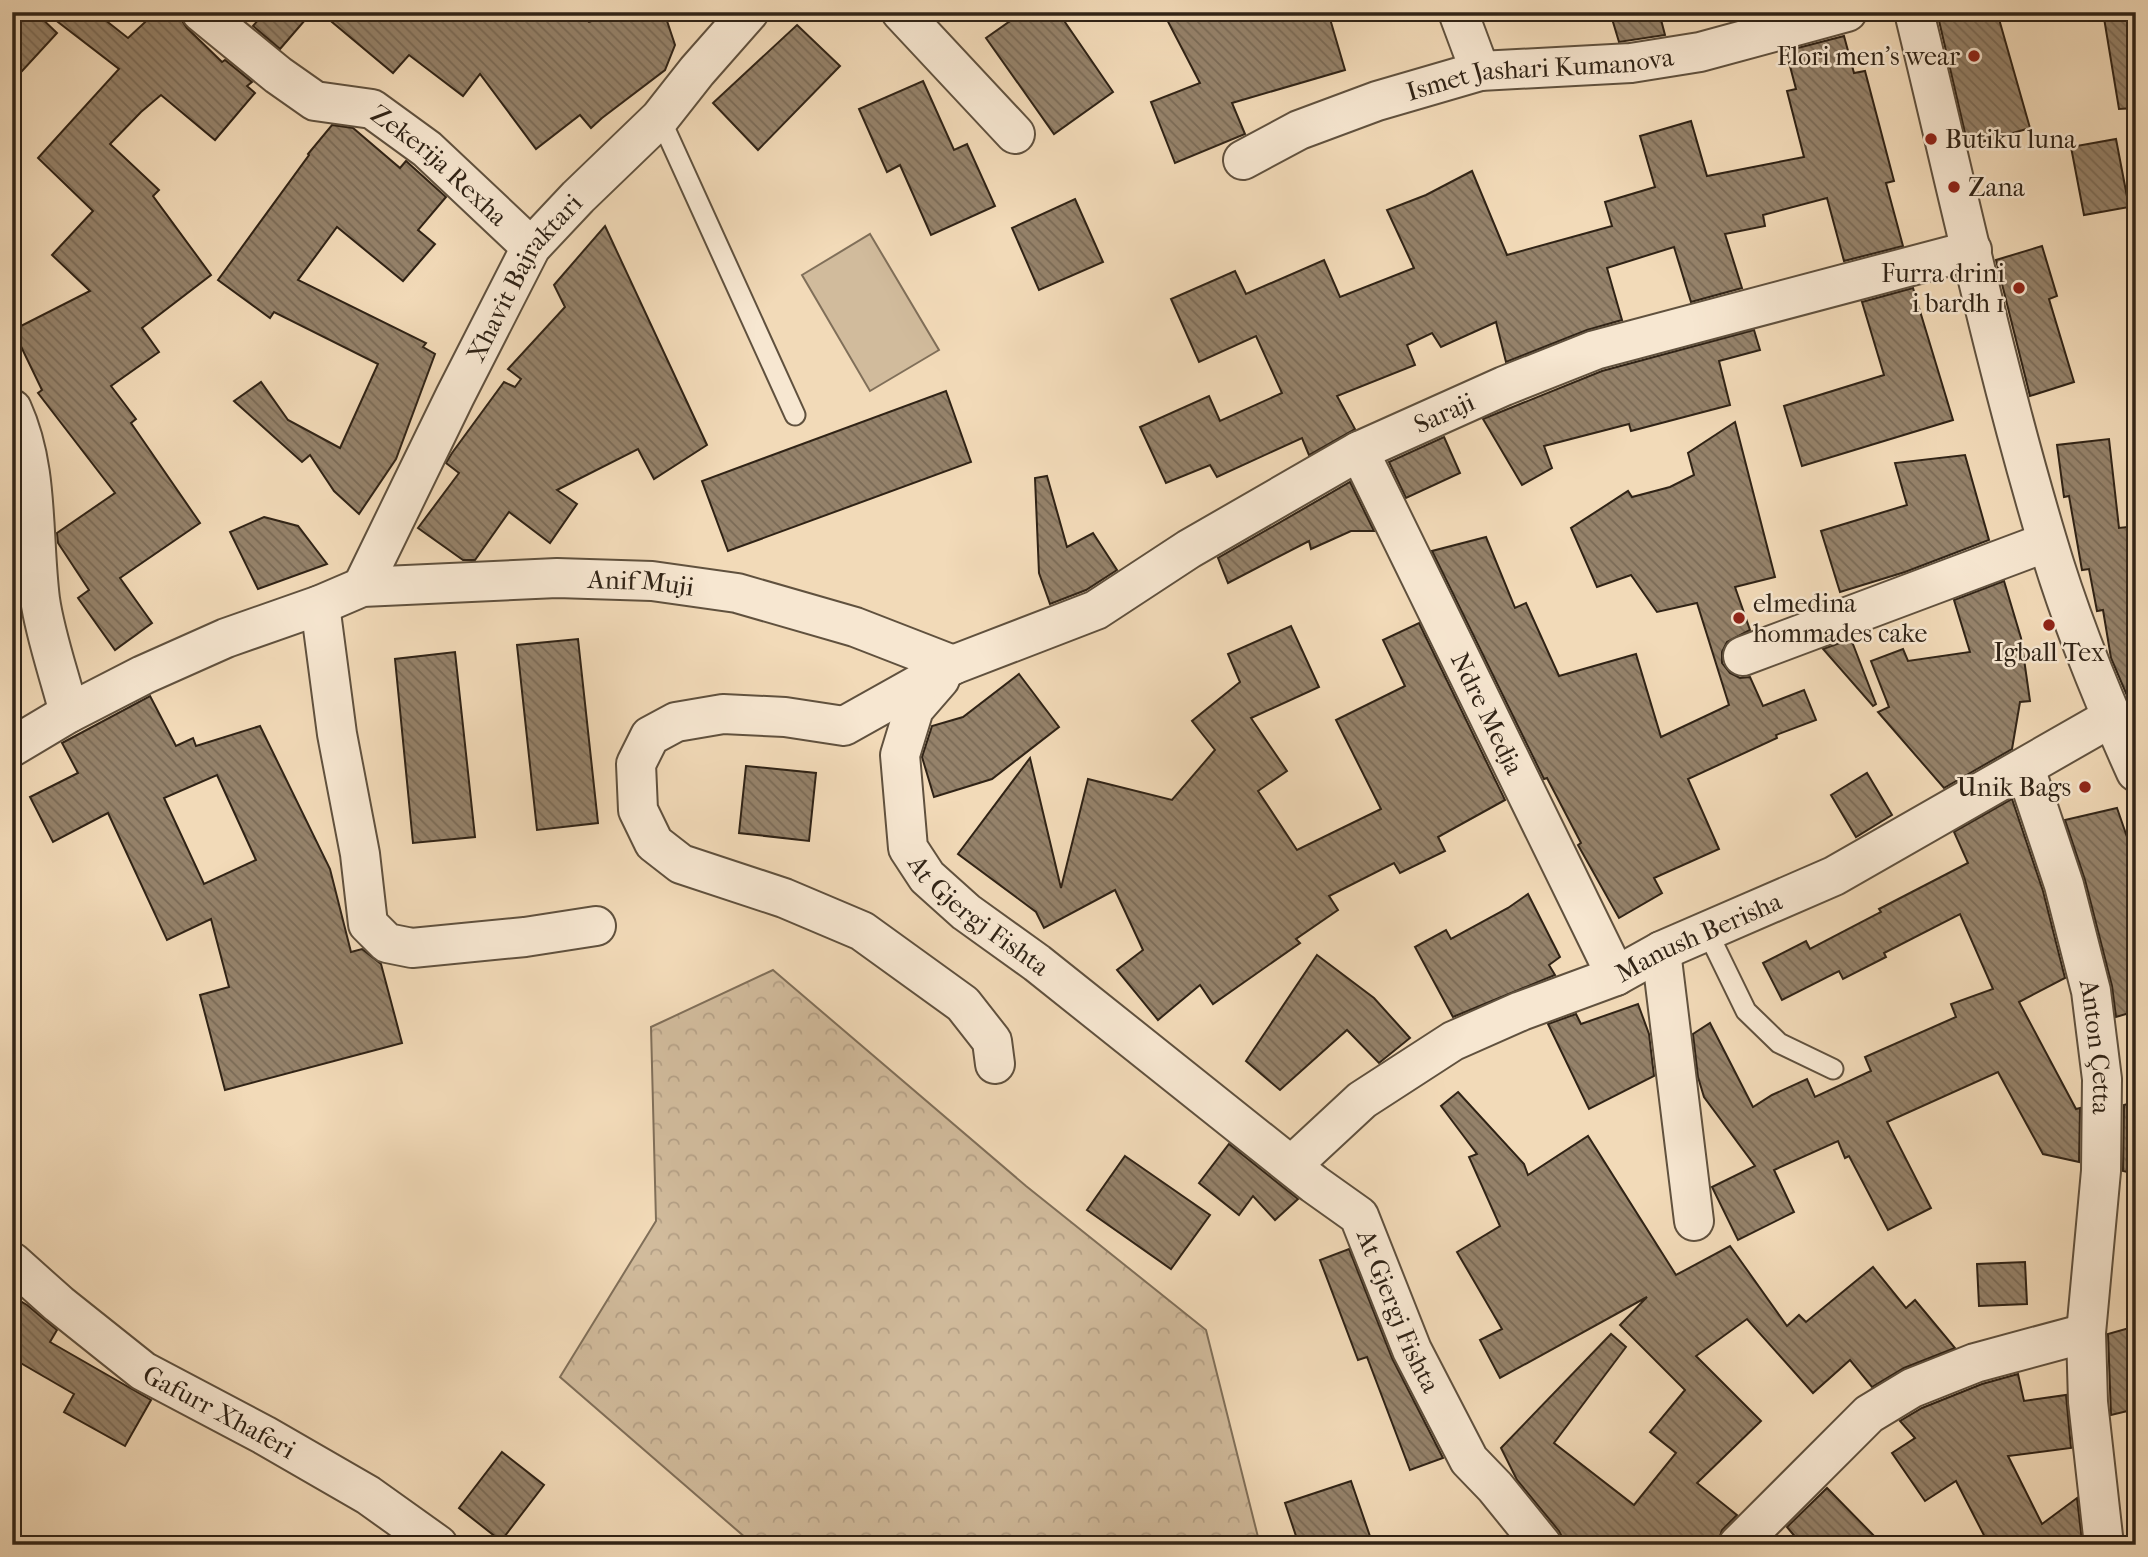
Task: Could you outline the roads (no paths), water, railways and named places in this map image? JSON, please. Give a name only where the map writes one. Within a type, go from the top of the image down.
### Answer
[{"type":"street","name":"Zekerija Rexha","points":[[201,12],[278,75],[315,101],[372,109],[427,149],[531,247]]},
{"type":"street","points":[[901,12],[1015,134]]},
{"type":"street","points":[[1458,12],[1480,71]]},
{"type":"street","name":"Ismet Jashari Kumanova","points":[[1243,160],[1299,130],[1377,102],[1480,71],[1631,63],[1700,52],[1847,12]]},
{"type":"street","points":[[1914,12],[2047,542],[2085,651],[2135,771]]},
{"type":"street","name":"Xhavit Bajraktari","points":[[362,587],[531,247],[578,197],[660,118],[730,18]]},
{"type":"street","name":"Saraji","points":[[953,665],[1096,610],[1189,549],[1359,451],[1504,386],[1595,351],[1972,250]]},
{"type":"street","points":[[12,409],[23,432],[34,502],[40,600],[69,713]]},
{"type":"street","name":"Ndre Medja","points":[[1359,451],[1616,976]]},
{"type":"street","points":[[1743,656],[2047,542]]},
{"type":"street","name":"Anif Muji","points":[[12,747],[69,713],[143,675],[226,638],[320,605],[362,587],[557,578],[652,581],[737,593],[855,627],[953,665]]},
{"type":"street","points":[[320,605],[337,734],[360,854],[368,924],[387,943],[412,948],[525,937],[596,926]]},
{"type":"street","points":[[953,665],[844,726],[785,717],[723,714],[676,722],[650,736],[636,764],[638,810],[654,843],[681,864],[784,898],[862,931],[963,1004],[992,1041],[995,1064]]},
{"type":"street","name":"At Gjergj Fishta","points":[[953,665],[914,709],[900,755],[908,848],[927,877],[966,912],[1037,963],[1359,1216],[1412,1350],[1469,1460],[1495,1486],[1542,1545]]},
{"type":"street","name":"Manush Berisha","points":[[1292,1165],[1362,1100],[1453,1041],[1521,1011],[1616,976],[1661,951],[1834,876],[2112,717]]},
{"type":"street","name":"Anton Çetta","points":[[2025,768],[2064,885],[2091,991],[2102,1079],[2101,1171],[2085,1333],[2088,1402],[2104,1545]]},
{"type":"street","points":[[1661,951],[1695,1222]]},
{"type":"street","name":"Gafurr Xhaferi","points":[[12,1262],[142,1371],[264,1435],[368,1495],[438,1545]]},
{"type":"street","points":[[1738,1545],[1869,1414],[1912,1388],[1975,1363],[2085,1333]]},
{"type":"lane","points":[[660,118],[794,415]]},
{"type":"lane","points":[[1707,931],[1746,1011],[1779,1043],[1833,1069]]},
{"type":"place","name":"Flori men's wear","points":[[1974,56]]},
{"type":"place","name":"Butiku luna","points":[[1931,139]]},
{"type":"place","name":"Zana","points":[[1954,187]]},
{"type":"place","name":"Furra drini i bardh 1","points":[[2019,288]]},
{"type":"place","name":"elmedina hommades cake","points":[[1739,618]]},
{"type":"place","name":"Igball Tex","points":[[2049,625]]},
{"type":"place","name":"Unik Bags","points":[[2085,787]]}]
